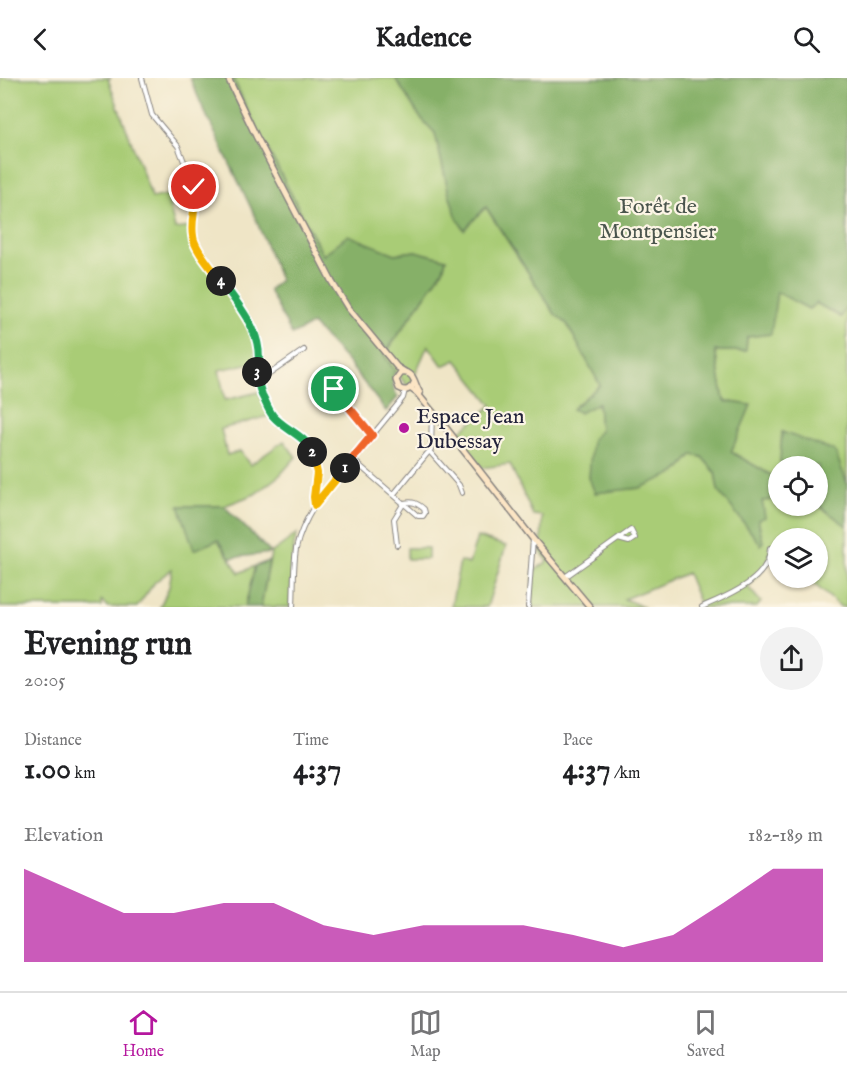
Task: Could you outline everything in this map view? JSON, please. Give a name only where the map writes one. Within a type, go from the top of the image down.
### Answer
[{"type":"main road","points":[[228,78],[332,282],[348,308],[402,373],[412,376],[410,387]]},
{"type":"main road","points":[[402,373],[396,383],[399,388],[410,387],[432,412],[435,422],[446,428]]},
{"type":"main road","points":[[410,387],[446,428],[590,607]]},
{"type":"street","points":[[142,78],[152,115],[178,146],[194,187],[196,197],[192,234],[194,241],[245,314],[257,339],[260,351],[258,382],[271,414],[310,447],[317,473],[315,505]]},
{"type":"street","points":[[258,382],[304,350]]},
{"type":"street","points":[[293,607],[296,549],[315,505],[410,387]]},
{"type":"street","points":[[334,389],[372,435]]},
{"type":"street","points":[[394,494],[430,452],[435,422]]},
{"type":"street","points":[[430,452],[459,485],[462,493]]},
{"type":"street","points":[[352,459],[394,494],[404,503],[418,516],[423,516],[424,509],[410,501],[404,503],[394,519],[397,545]]},
{"type":"street","points":[[528,607],[533,539]]},
{"type":"street","points":[[565,577],[618,539]]},
{"type":"street","points":[[702,607],[732,593],[753,579],[768,557]]},
{"type":"green space","points":[[0,78],[111,78],[108,79],[152,198],[167,195],[175,229],[191,227],[190,237],[194,248],[238,307],[252,332],[256,343],[256,362],[219,370],[225,400],[259,392],[269,416],[221,429],[227,455],[240,451],[250,465],[284,441],[296,457],[280,475],[255,494],[224,506],[179,506],[218,540],[239,573],[255,566],[245,607],[160,607],[169,587],[172,569],[155,582],[137,607],[108,607],[102,601],[102,607],[0,607]]},
{"type":"green space","points":[[190,78],[233,78],[323,255],[348,235],[395,254],[415,251],[446,259],[443,270],[384,355],[395,371],[393,385],[398,397],[386,411],[347,361],[312,324],[292,335],[269,290],[280,280],[253,212]]},
{"type":"green space","points":[[233,78],[395,78],[420,117],[435,133],[449,194],[463,229],[485,206],[555,314],[567,324],[600,385],[572,409],[598,402],[600,431],[677,472],[692,455],[702,457],[715,472],[718,490],[763,542],[758,520],[762,500],[768,500],[768,516],[828,516],[828,512],[847,526],[847,607],[841,607],[819,588],[828,588],[828,528],[768,528],[768,561],[748,587],[761,602],[757,607],[701,607],[687,573],[624,599],[644,607],[531,607],[534,571],[548,561],[541,552],[542,516],[533,515],[510,464],[482,468],[456,435],[492,405],[456,360],[443,366],[428,345],[409,388],[384,356],[443,270],[446,259],[415,251],[395,254],[348,236],[323,255]]},
{"type":"green space","name":"Forêt de Montpensier","points":[[395,78],[847,78],[847,306],[841,317],[816,303],[809,309],[777,292],[771,334],[747,337],[746,351],[715,351],[724,401],[751,405],[731,452],[768,473],[768,500],[762,501],[765,517],[758,520],[763,543],[761,545],[718,490],[715,472],[702,457],[692,455],[677,472],[640,488],[595,493],[589,478],[592,439],[600,431],[598,403],[580,413],[572,409],[600,385],[567,324],[555,314],[486,207],[464,230],[457,218],[449,194],[435,133],[420,117]]},
{"type":"green space","points":[[777,292],[809,309],[816,303],[840,317],[847,306],[847,483],[828,468],[828,456],[813,456],[782,432],[780,456],[768,456],[768,473],[731,452],[750,405],[724,401],[715,351],[746,351],[747,337]]},
{"type":"green space","points":[[782,432],[835,451],[847,483],[847,526],[828,512],[828,456],[780,456]]},
{"type":"green space","points":[[179,506],[224,506],[271,553],[230,558],[218,540],[194,550]]},
{"type":"green space","points":[[297,534],[294,545],[290,607],[261,607],[271,553]]},
{"type":"green space","points":[[477,537],[506,546],[487,607],[451,607],[460,561],[469,564]]},
{"type":"green space","points":[[407,548],[428,548],[428,559],[407,559]]},
{"type":"green space","points":[[269,561],[261,607],[245,607],[255,566]]},
{"type":"place","name":"Espace Jean Dubessay","points":[[404,428]]},
{"type":"route","points":[[194,187],[196,197],[192,234],[196,246],[252,327],[260,351],[257,378],[269,411],[310,447],[317,473],[315,505],[372,435],[334,389]]}]
